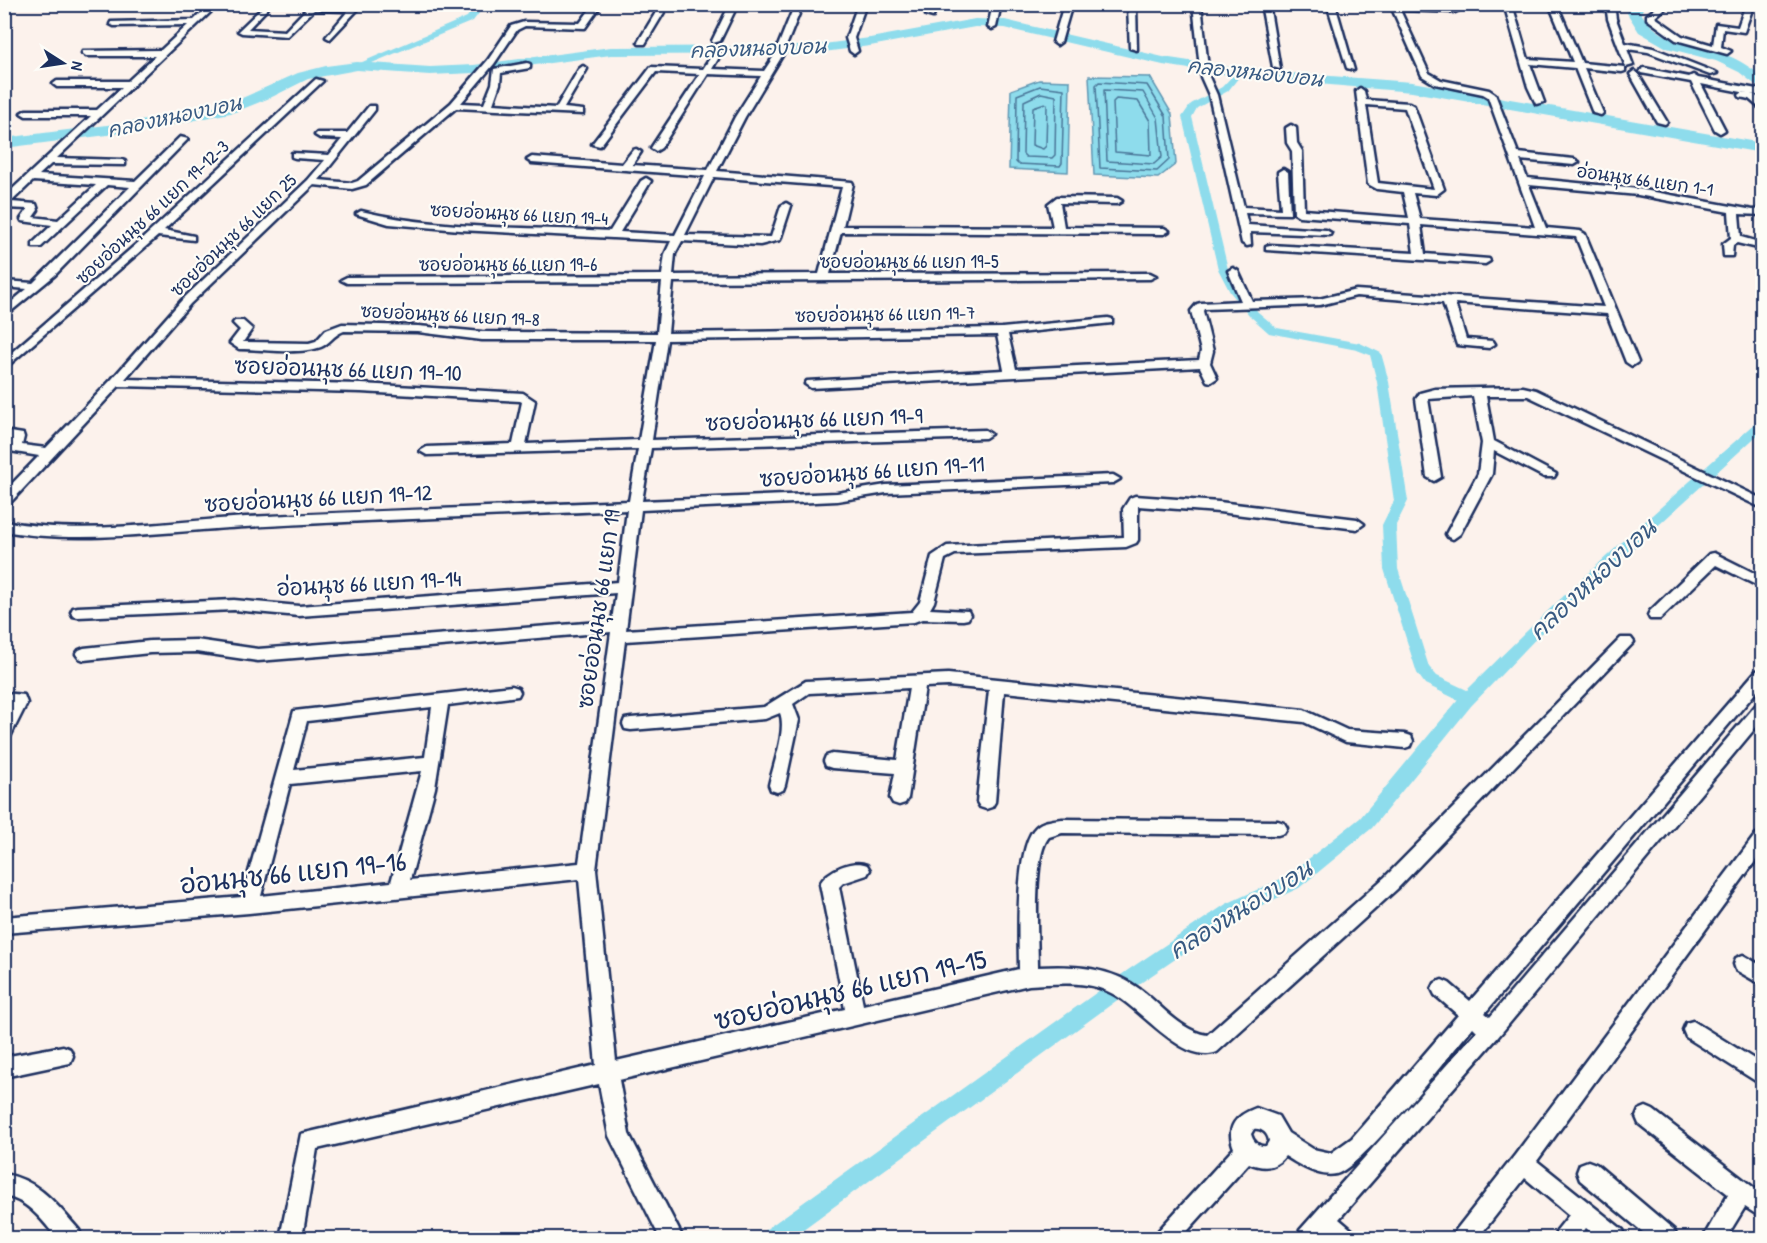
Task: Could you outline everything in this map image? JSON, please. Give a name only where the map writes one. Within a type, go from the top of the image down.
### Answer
[{"type":"street","points":[[4,204],[82,127],[165,53],[215,4]]},
{"type":"street","name":"ซอยอ่อนนุช 66 แยก 25","points":[[4,501],[116,382],[186,302],[312,182],[359,185],[454,105],[491,62],[518,25],[582,26],[598,4]]},
{"type":"street","points":[[642,42],[665,4]]},
{"type":"street","points":[[716,41],[734,4]]},
{"type":"street","name":"ซอยอ่อนนุช 66 แยก 19","points":[[672,1239],[620,1136],[607,1072],[586,870],[619,725],[619,631],[635,505],[662,338],[670,254],[740,117],[780,52],[799,4]]},
{"type":"street","points":[[854,51],[850,38],[862,4]]},
{"type":"street","points":[[930,15],[932,4]]},
{"type":"street","points":[[993,23],[997,4]]},
{"type":"street","points":[[1058,41],[1068,4]]},
{"type":"street","points":[[1106,4],[1132,5],[1134,48]]},
{"type":"street","points":[[1197,4],[1204,68],[1213,95],[1246,243]]},
{"type":"street","points":[[1265,4],[1277,67]]},
{"type":"street","points":[[1331,4],[1351,68]]},
{"type":"street","points":[[1508,4],[1524,61],[1539,102]]},
{"type":"street","points":[[1553,4],[1598,113]]},
{"type":"street","points":[[1610,4],[1615,29],[1632,70],[1662,122]]},
{"type":"street","points":[[1666,4],[1650,17],[1679,38],[1727,51]]},
{"type":"street","points":[[264,8],[242,31],[287,34],[314,6],[357,7]]},
{"type":"street","points":[[1455,10],[1395,6],[1425,74],[1438,82],[1486,92],[1493,99],[1541,230]]},
{"type":"street","points":[[330,37],[357,7]]},
{"type":"street","points":[[1718,48],[1719,26],[1741,30],[1752,7]]},
{"type":"street","points":[[114,24],[197,22]]},
{"type":"street","points":[[1615,29],[1650,50]]},
{"type":"street","points":[[1621,45],[1650,50],[1713,73]]},
{"type":"street","points":[[86,53],[165,53]]},
{"type":"street","points":[[656,148],[717,54]]},
{"type":"street","points":[[1524,61],[1632,70],[1693,78],[1762,93]]},
{"type":"street","points":[[488,108],[496,84],[497,71],[527,66]]},
{"type":"street","points":[[597,144],[656,66],[706,72],[767,74]]},
{"type":"street","points":[[559,110],[584,69]]},
{"type":"street","points":[[1693,78],[1720,130]]},
{"type":"street","name":"ซอยอ่อนนุช 66 แยก 19-12-3","points":[[4,366],[155,232],[319,81]]},
{"type":"street","points":[[57,84],[129,84]]},
{"type":"street","points":[[1698,88],[1752,97],[1762,108]]},
{"type":"street","points":[[1361,96],[1409,106],[1439,189],[1436,192],[1407,189],[1373,184],[1361,96]]},
{"type":"street","points":[[454,105],[580,112]]},
{"type":"street","points":[[312,182],[372,108]]},
{"type":"street","points":[[26,112],[97,113]]},
{"type":"street","points":[[1291,128],[1292,143],[1297,152],[1299,213],[1580,234],[1632,362]]},
{"type":"street","points":[[320,135],[350,136]]},
{"type":"street","points":[[4,314],[183,139]]},
{"type":"street","points":[[625,167],[636,152]]},
{"type":"street","points":[[296,155],[333,158]]},
{"type":"street","points":[[1514,156],[1574,162]]},
{"type":"street","points":[[531,160],[848,184],[824,278]]},
{"type":"street","points":[[48,161],[122,163]]},
{"type":"street","points":[[1239,210],[1286,212],[1283,172]]},
{"type":"street","points":[[31,178],[136,184]]},
{"type":"street","points":[[612,236],[646,181]]},
{"type":"street","name":"อ่อนนุช 66 แยก 1-1","points":[[1523,181],[1638,192],[1762,212]]},
{"type":"street","points":[[37,245],[105,183]]},
{"type":"street","points":[[1407,189],[1415,221],[1420,257]]},
{"type":"street","points":[[1059,230],[1053,204],[1057,200],[1117,201]]},
{"type":"street","points":[[4,204],[32,206],[33,210],[26,219],[60,223]]},
{"type":"street","name":"ซอยอ่อนนุช 66 แยก 19-4","points":[[361,214],[389,221],[417,224],[676,240],[770,242],[777,236],[786,206]]},
{"type":"street","points":[[1734,209],[1736,239]]},
{"type":"street","points":[[1244,228],[1326,233]]},
{"type":"street","points":[[836,229],[1164,231]]},
{"type":"street","points":[[155,232],[190,238]]},
{"type":"street","points":[[1728,254],[1728,244],[1736,239],[1762,246]]},
{"type":"street","points":[[1270,248],[1485,261]]},
{"type":"street","points":[[1233,271],[1248,304]]},
{"type":"street","name":"ซอยอ่อนนุช 66 แยก 19-5","points":[[669,279],[1150,276]]},
{"type":"street","name":"ซอยอ่อนนุช 66 แยก 19-6","points":[[347,280],[669,279]]},
{"type":"street","points":[[4,284],[35,286]]},
{"type":"street","points":[[1211,378],[1204,363],[1207,351],[1197,311],[1201,306],[1320,302],[1356,293],[1612,311]]},
{"type":"street","points":[[1448,300],[1461,342],[1489,344]]},
{"type":"street","name":"ซอยอ่อนนุช 66 แยก 19-7","points":[[662,338],[1002,331],[1108,321]]},
{"type":"street","name":"ซอยอ่อนนุช 66 แยก 19-8","points":[[239,323],[246,329],[236,343],[239,345],[314,346],[320,344],[330,332],[342,327],[418,329],[494,337],[662,338]]},
{"type":"street","points":[[1002,331],[1011,375]]},
{"type":"street","points":[[811,384],[1204,363]]},
{"type":"street","name":"ซอยอ่อนนุช 66 แยก 19-10","points":[[116,382],[361,388],[523,397],[529,401],[518,449]]},
{"type":"street","points":[[1434,477],[1422,399],[1428,394],[1435,393],[1523,391],[1532,393],[1762,504]]},
{"type":"street","points":[[1453,534],[1485,474],[1488,442],[1479,393]]},
{"type":"street","name":"ซอยอ่อนนุช 66 แยก 19-9","points":[[645,446],[985,434]]},
{"type":"street","points":[[4,435],[18,436],[15,448],[49,453]]},
{"type":"street","points":[[1488,442],[1549,474]]},
{"type":"street","points":[[427,452],[645,446]]},
{"type":"street","name":"ซอยอ่อนนุช 66 แยก 19-11","points":[[635,505],[837,497],[886,489],[1113,479]]},
{"type":"street","points":[[920,614],[927,602],[936,563],[939,556],[946,551],[1126,542],[1131,540],[1130,510],[1131,504],[1135,501],[1219,507],[1357,524]]},
{"type":"street","name":"ซอยอ่อนนุช 66 แยก 19-12","points":[[4,526],[36,532],[79,532],[635,505]]},
{"type":"street","points":[[1655,615],[1714,558],[1762,583]]},
{"type":"street","name":"อ่อนนุช 66 แยก 19-14","points":[[78,612],[234,605],[299,611],[625,587]]},
{"type":"street","points":[[84,654],[150,647],[196,646],[258,655],[619,631],[904,619],[920,614],[963,615]]},
{"type":"street","name":"ซอยอ่อนนุช 66 แยก 19-15","points":[[291,1239],[308,1141],[1029,976],[1057,975],[1106,980],[1130,992],[1191,1042],[1210,1046],[1391,884],[1626,642]]},
{"type":"street","points":[[1280,1140],[1309,1159],[1334,1164],[1359,1145],[1762,675]]},
{"type":"street","points":[[619,725],[765,713],[775,710],[795,692],[806,687],[948,680],[1304,716],[1315,719],[1346,736],[1405,741]]},
{"type":"street","points":[[899,798],[918,681]]},
{"type":"street","points":[[986,802],[998,685]]},
{"type":"street","points":[[249,905],[300,714],[512,692]]},
{"type":"street","points":[[4,699],[18,699],[19,703],[4,732]]},
{"type":"street","points":[[398,890],[427,788],[441,699]]},
{"type":"street","points":[[777,785],[791,720],[784,702]]},
{"type":"street","points":[[1308,1239],[1491,1030],[1762,709]]},
{"type":"street","points":[[832,761],[905,767]]},
{"type":"street","points":[[284,778],[432,763]]},
{"type":"street","points":[[1029,976],[1031,868],[1034,844],[1045,830],[1062,826],[1278,828]]},
{"type":"street","points":[[1464,1239],[1523,1163],[1762,839]]},
{"type":"street","name":"อ่อนนุช 66 แยก 19-16","points":[[4,925],[249,905],[586,870]]},
{"type":"street","points":[[856,1016],[828,885],[837,877],[861,870]]},
{"type":"street","points":[[1743,964],[1762,976]]},
{"type":"street","points":[[1442,989],[1491,1030]]},
{"type":"street","points":[[1693,1030],[1762,1075]]},
{"type":"street","points":[[4,1067],[63,1056]]},
{"type":"street","points":[[1646,1117],[1762,1207]]},
{"type":"street","points":[[1250,1119],[1262,1119],[1278,1133],[1280,1140],[1277,1152],[1272,1156],[1259,1157],[1243,1144],[1241,1132],[1245,1122],[1250,1119]]},
{"type":"street","points":[[1167,1239],[1247,1149]]},
{"type":"street","points":[[1523,1163],[1615,1239]]},
{"type":"street","points":[[1588,1172],[1666,1239]]},
{"type":"street","points":[[4,1185],[18,1185],[31,1194],[72,1239]]},
{"type":"street","points":[[1714,1239],[1742,1191]]},
{"type":"street","points":[[1565,1239],[1584,1213]]},
{"type":"street","points":[[1324,1221],[1344,1239]]},
{"type":"water","points":[[1089,76],[1150,77],[1172,114],[1176,164],[1158,178],[1094,175]]},
{"type":"water","points":[[1039,80],[1070,81],[1068,172],[1009,169],[1011,90]]},
{"type":"waterway","points":[[357,66],[470,19],[482,4]]},
{"type":"waterway","points":[[1638,4],[1634,13],[1644,29],[1672,45],[1721,58],[1744,69],[1762,83]]},
{"type":"waterway","name":"คลองหนองบอน","points":[[4,143],[147,125],[235,107],[303,76],[357,66],[430,71],[474,69],[611,51],[808,50],[870,42],[975,23],[1005,24],[1163,61],[1249,74],[1412,87],[1762,148]]},
{"type":"waterway","points":[[1239,72],[1225,89],[1194,106],[1187,117],[1223,269],[1234,290],[1254,314],[1273,331],[1360,347],[1375,353],[1383,382],[1401,501],[1389,525],[1391,569],[1422,669],[1431,680],[1469,698]]},
{"type":"waterway","name":"คลองหนองบอน","points":[[1469,698],[1545,620],[1762,425]]},
{"type":"waterway","name":"คลองหนองบอน","points":[[773,1238],[1135,976],[1232,910],[1293,882],[1366,823],[1469,698]]}]
